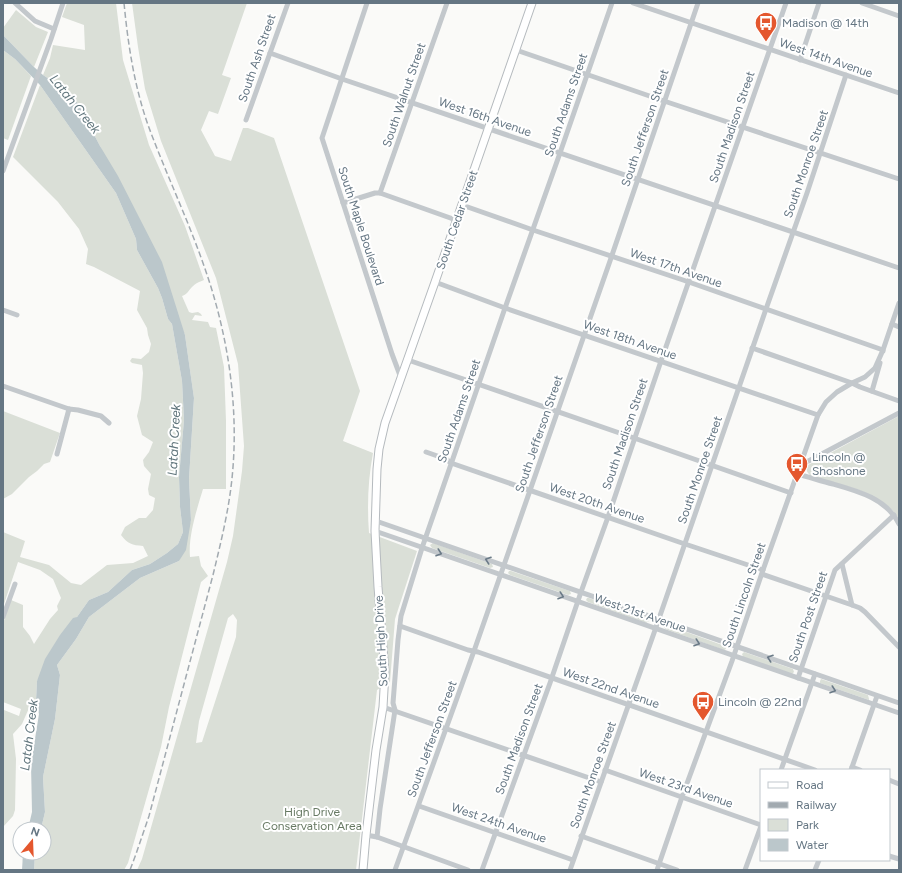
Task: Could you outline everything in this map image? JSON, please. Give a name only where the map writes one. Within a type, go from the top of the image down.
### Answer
[{"type":"main road","name":"South Cedar Street","points":[[382,436],[385,423],[532,3]]},
{"type":"main road","name":"South High Drive","points":[[363,870],[376,750],[384,707],[385,672],[375,531],[377,469],[382,436]]},
{"type":"street","points":[[15,3],[36,21],[54,29]]},
{"type":"street","points":[[3,171],[63,3]]},
{"type":"street","name":"South Ash Street","points":[[246,120],[288,3]]},
{"type":"street","name":"South Maple Boulevard","points":[[367,3],[322,138],[401,378]]},
{"type":"street","name":"South Walnut Street","points":[[380,193],[447,3]]},
{"type":"street","name":"South Adams Street","points":[[377,837],[395,710],[393,703],[400,626],[405,601],[451,462],[612,3]]},
{"type":"street","name":"West 14th Avenue","points":[[633,3],[899,93]]},
{"type":"street","name":"South Jefferson Street","points":[[395,870],[474,651],[698,3]]},
{"type":"street","name":"South Madison Street","points":[[482,870],[552,678],[742,126],[786,3]]},
{"type":"street","points":[[800,60],[819,3]]},
{"type":"street","points":[[862,3],[899,16]]},
{"type":"street","points":[[516,50],[899,179]]},
{"type":"street","name":"West 16th Avenue","points":[[270,54],[899,268]]},
{"type":"street","name":"South Monroe Street","points":[[570,870],[656,629],[846,75]]},
{"type":"street","points":[[343,203],[375,193],[380,193],[456,220]]},
{"type":"street","name":"West 17th Avenue","points":[[462,206],[688,282],[883,350]]},
{"type":"street","name":"West 18th Avenue","points":[[435,282],[505,308],[818,415]]},
{"type":"street","name":"South Lincoln Street","points":[[872,391],[883,350],[899,303]]},
{"type":"street","points":[[3,310],[17,316]]},
{"type":"street","points":[[892,324],[899,327]]},
{"type":"street","points":[[752,348],[899,401]]},
{"type":"street","name":"South Lincoln Street","points":[[657,870],[734,656],[762,572],[818,415],[826,402],[837,392],[865,377],[874,368],[883,350]]},
{"type":"street","points":[[408,360],[791,493]]},
{"type":"street","points":[[3,386],[69,409],[101,416],[109,423]]},
{"type":"street","points":[[57,454],[69,409]]},
{"type":"street","points":[[801,465],[899,413]]},
{"type":"street","name":"West 20th Avenue","points":[[426,452],[860,608],[899,647]]},
{"type":"street","points":[[797,474],[861,493],[878,501],[894,515],[899,524]]},
{"type":"street","name":"South Post Street","points":[[798,678],[835,570],[894,515]]},
{"type":"street","name":"West 21st Avenue","points":[[376,521],[899,704]]},
{"type":"street","name":"West 21st Avenue","points":[[375,531],[899,713]]},
{"type":"street","points":[[842,564],[852,605]]},
{"type":"street","points":[[3,617],[15,584]]},
{"type":"street","name":"West 22nd Avenue","points":[[400,626],[812,769]]},
{"type":"street","points":[[781,769],[815,674]]},
{"type":"street","points":[[851,769],[876,696]]},
{"type":"street","points":[[384,707],[601,782]]},
{"type":"street","name":"West 23rd Avenue","points":[[605,770],[760,825]]},
{"type":"street","name":"West 24th Avenue","points":[[419,806],[573,860]]},
{"type":"street","points":[[745,870],[760,828]]},
{"type":"street","points":[[366,835],[377,837],[468,870]]},
{"type":"street","points":[[582,836],[677,870]]},
{"type":"green space","points":[[67,3],[116,3],[123,60],[149,145],[185,226],[204,280],[195,284],[182,296],[189,312],[198,312],[202,316],[195,315],[192,320],[208,322],[210,327],[216,328],[224,367],[226,489],[203,489],[196,514],[190,540],[190,557],[199,556],[201,566],[208,576],[201,582],[169,707],[161,747],[128,863],[124,870],[34,870],[35,861],[52,861],[52,821],[43,821],[45,812],[43,777],[55,719],[60,675],[57,665],[76,639],[89,617],[140,578],[179,561],[191,520],[189,479],[194,398],[185,335],[100,146],[88,123],[84,110],[64,89],[43,75],[50,58],[53,45],[85,50],[84,25],[62,17]]},
{"type":"green space","name":"High Drive Conservation Area","points":[[132,3],[247,3],[222,75],[231,78],[218,114],[209,111],[201,130],[215,156],[231,161],[243,128],[248,128],[274,138],[360,391],[343,441],[373,453],[368,493],[369,533],[417,551],[395,619],[390,682],[377,690],[356,870],[137,870],[142,859],[227,562],[233,536],[244,446],[238,364],[216,278],[161,141],[145,89]],"holes":[[[233,614],[237,620],[236,637],[202,742],[196,743],[199,721],[228,618]]]},
{"type":"green space","points":[[16,10],[36,27],[48,32],[34,67],[3,35],[3,28]]},
{"type":"green space","points":[[3,50],[15,59],[31,76],[8,140],[3,138]]},
{"type":"green space","points":[[40,85],[116,193],[136,239],[137,250],[158,288],[168,319],[172,324],[182,381],[184,420],[179,477],[183,532],[178,544],[167,553],[150,564],[132,570],[108,592],[89,600],[37,681],[36,701],[29,708],[22,724],[13,734],[16,759],[15,810],[13,816],[3,827],[3,711],[4,710],[19,716],[21,709],[3,702],[3,623],[11,600],[23,605],[23,627],[34,644],[50,619],[58,610],[57,606],[61,598],[53,579],[40,570],[18,562],[3,607],[3,532],[25,541],[20,557],[49,565],[71,583],[81,585],[107,565],[133,563],[148,556],[143,546],[130,544],[121,535],[125,527],[139,518],[146,518],[153,510],[155,498],[149,495],[148,489],[151,474],[144,466],[143,460],[149,452],[153,442],[142,435],[137,416],[141,399],[143,373],[142,365],[132,363],[130,361],[132,358],[141,359],[149,352],[151,344],[147,328],[137,310],[140,291],[86,264],[88,249],[79,229],[58,202],[13,157]]},
{"type":"green space","points":[[3,411],[60,433],[50,462],[44,464],[12,494],[3,499]]},
{"type":"green space","points":[[899,416],[899,519],[892,509],[872,496],[848,486],[812,477],[808,473],[808,465]]},
{"type":"green space","points":[[433,543],[492,564],[493,567],[490,568],[432,548],[430,545]]},
{"type":"green space","points":[[509,571],[570,591],[571,594],[568,595],[510,575],[508,573]]},
{"type":"green space","points":[[587,598],[648,618],[649,621],[646,623],[588,602],[586,600]]},
{"type":"green space","points":[[667,625],[725,646],[726,649],[724,650],[665,629],[664,626]]},
{"type":"green space","points":[[744,652],[793,669],[794,672],[792,674],[743,657],[742,654]]},
{"type":"green space","points":[[821,679],[868,695],[869,700],[820,683]]},
{"type":"water","name":"Latah Creek","points":[[3,35],[34,67],[64,89],[84,110],[88,123],[118,176],[162,262],[185,335],[194,398],[189,479],[191,520],[186,550],[179,561],[140,578],[89,617],[76,639],[57,665],[60,675],[55,719],[43,777],[45,812],[43,821],[30,821],[32,812],[31,764],[39,714],[36,701],[37,681],[45,659],[60,635],[73,618],[77,617],[89,600],[108,592],[132,570],[150,564],[178,544],[183,532],[179,477],[184,420],[182,381],[172,324],[168,319],[158,288],[137,250],[136,239],[116,193],[40,85],[15,59],[3,50]]},
{"type":"water","points":[[23,861],[35,861],[34,870],[22,870]]},
{"type":"railway","points":[[124,3],[132,64],[143,110],[199,253],[221,322],[230,373],[234,424],[232,475],[220,547],[149,816],[130,870]]},
{"type":"place","name":"Madison @ 14th","points":[[766,42]]},
{"type":"place","name":"Lincoln @ Shoshone","points":[[797,484]]},
{"type":"place","name":"Lincoln @ 22nd","points":[[703,722]]}]
